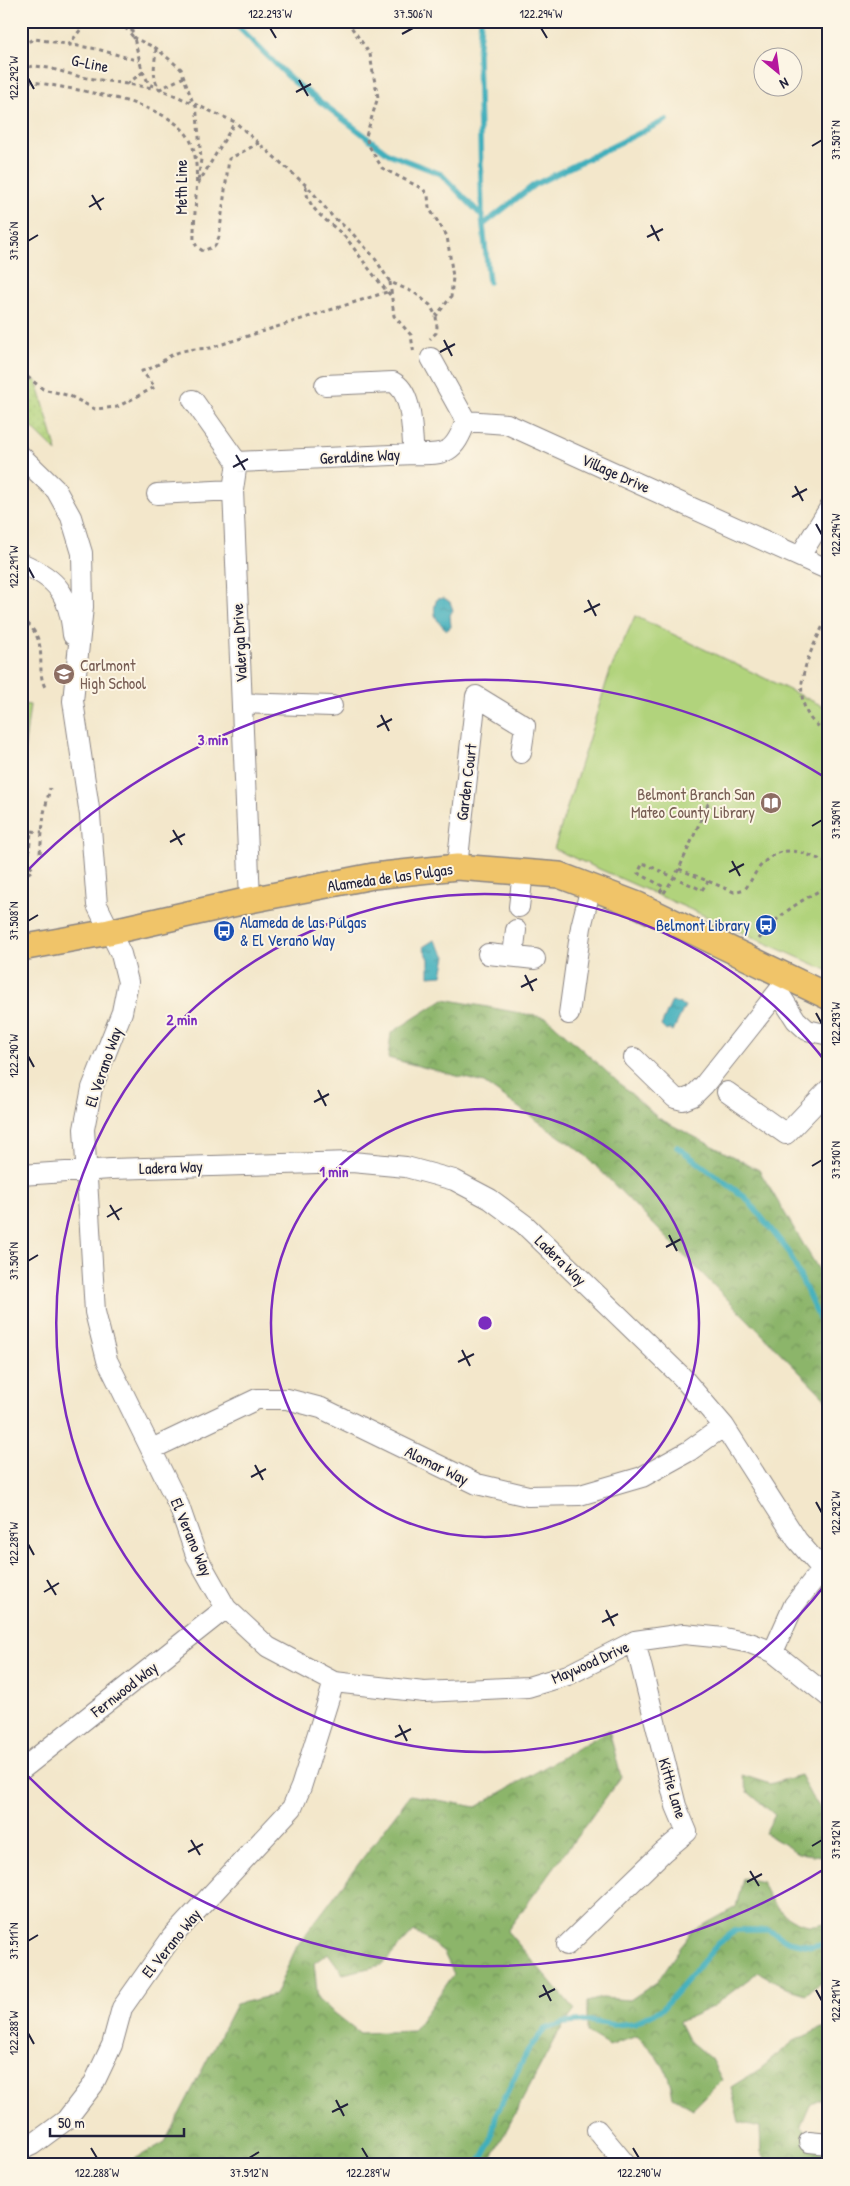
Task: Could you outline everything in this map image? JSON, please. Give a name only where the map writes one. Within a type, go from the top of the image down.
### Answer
[{"type":"main road","name":"Alameda de las Pulgas","points":[[21,948],[109,932],[250,900],[373,876],[457,867],[559,875],[638,905],[783,985],[829,997]]},
{"type":"street","points":[[426,349],[466,422]]},
{"type":"street","points":[[325,384],[393,382],[399,385],[410,407],[414,454]]},
{"type":"street","points":[[193,400],[237,462]]},
{"type":"street","name":"Geraldine Way","points":[[237,462],[414,454],[438,455],[457,443],[466,422]]},
{"type":"street","name":"Village Drive","points":[[466,422],[507,424],[829,570]]},
{"type":"street","points":[[21,456],[56,490],[71,517],[81,545],[84,568],[83,607],[75,664]]},
{"type":"street","name":"Valerga Drive","points":[[237,462],[233,490],[250,900]]},
{"type":"street","points":[[157,494],[233,490]]},
{"type":"street","points":[[800,556],[829,510]]},
{"type":"street","points":[[21,563],[45,575],[58,587],[71,615],[75,664]]},
{"type":"street","name":"El Verano Way","points":[[21,2150],[32,2145],[66,2120],[93,2085],[112,2045],[122,2008],[172,1937],[292,1808],[301,1787],[334,1682],[268,1648],[226,1608],[196,1555],[179,1506],[107,1360],[94,1312],[88,1171],[84,1129],[92,1088],[122,1012],[128,982],[121,954],[97,905],[94,886],[92,825],[73,701],[75,664]]},
{"type":"street","name":"Garden Court","points":[[457,867],[476,696],[525,726],[521,753]]},
{"type":"street","points":[[242,703],[332,706]]},
{"type":"street","points":[[519,907],[523,872]]},
{"type":"street","points":[[569,1014],[581,927],[591,887]]},
{"type":"street","points":[[513,956],[516,930]]},
{"type":"street","points":[[488,954],[534,959]]},
{"type":"street","points":[[783,985],[796,1020],[808,1030],[829,1035]]},
{"type":"street","points":[[634,1058],[674,1098],[683,1100],[693,1096],[783,985]]},
{"type":"street","points":[[726,1092],[786,1134],[829,1089]]},
{"type":"street","name":"Ladera Way","points":[[21,1175],[111,1169],[352,1162],[406,1167],[454,1180],[490,1199],[525,1225],[682,1377],[724,1426],[797,1540],[822,1568],[794,1605],[773,1652]]},
{"type":"street","name":"Alomar Way","points":[[152,1450],[257,1399],[287,1399],[322,1408],[476,1484],[528,1496],[580,1495],[642,1477],[689,1451],[724,1426]]},
{"type":"street","name":"Fernwood Way","points":[[21,1770],[226,1608]]},
{"type":"street","name":"Maywood Drive","points":[[334,1682],[424,1692],[528,1687],[568,1675],[635,1641],[684,1634],[741,1641],[773,1652],[829,1697]]},
{"type":"street","name":"Kittie Lane","points":[[567,1945],[663,1852],[687,1832],[676,1806],[635,1641]]},
{"type":"street","points":[[597,2130],[626,2165]]},
{"type":"path","points":[[68,46],[87,21]]},
{"type":"path","points":[[120,21],[134,38],[156,48],[181,69],[194,104],[201,159],[197,186]]},
{"type":"path","points":[[129,21],[143,72],[149,84],[154,88]]},
{"type":"path","points":[[347,21],[370,54],[374,73],[378,97],[366,136],[368,144],[382,168],[424,189],[428,194],[429,208],[447,236],[453,277],[451,297],[436,316]]},
{"type":"path","points":[[21,44],[36,39],[68,46],[97,49],[140,61]]},
{"type":"path","points":[[156,48],[154,76],[156,84],[160,88],[235,122],[306,186],[332,216],[351,232],[374,257],[390,282],[394,316],[411,335],[414,356],[426,349],[436,333],[436,316],[430,305],[415,293],[390,282]]},
{"type":"path","name":"G-Line","points":[[21,68],[35,66],[50,68],[81,77],[160,88]]},
{"type":"path","points":[[126,84],[143,72]]},
{"type":"path","points":[[160,88],[184,77]]},
{"type":"path","name":"Meth Line","points":[[21,79],[140,104],[177,122],[191,142],[197,186],[194,241],[199,249],[208,250],[215,246],[219,237],[229,159],[259,143]]},
{"type":"path","points":[[197,186],[235,122]]},
{"type":"path","points":[[306,186],[310,202],[327,223],[343,235],[391,296]]},
{"type":"path","points":[[21,372],[43,389],[70,396],[96,409],[117,407],[155,387],[142,370],[156,368],[171,356],[186,350],[210,348],[387,292]]},
{"type":"path","points":[[412,349],[426,349]]},
{"type":"path","points":[[829,613],[801,680],[802,696],[811,719],[829,733]]},
{"type":"path","points":[[21,618],[28,623],[40,645],[43,683],[46,689]]},
{"type":"path","points":[[40,853],[44,813],[50,788]]},
{"type":"path","points":[[708,881],[702,890],[673,878],[644,863],[638,873],[664,886],[662,893],[673,878],[679,869],[708,804],[712,807]]},
{"type":"path","points":[[21,878],[32,870],[28,863],[31,830],[42,832]]},
{"type":"path","points":[[679,869],[734,892],[745,889],[766,860],[775,853],[789,850],[804,853],[829,864]]},
{"type":"path","points":[[759,939],[771,922],[787,910],[829,886]]},
{"type":"green space","points":[[21,370],[37,382],[57,452],[21,417]]},
{"type":"green space","points":[[635,616],[829,709],[829,971],[554,849],[610,671]]},
{"type":"green space","points":[[21,704],[30,705],[21,775]]},
{"type":"green space","points":[[444,999],[547,1018],[658,1118],[759,1170],[829,1287],[829,1402],[583,1153],[484,1083],[388,1058],[391,1033]]},
{"type":"green space","points":[[609,1730],[621,1777],[507,1931],[575,2010],[556,2036],[488,2165],[124,2165],[165,2142],[236,2004],[275,1995],[297,1946],[410,1795],[476,1807]],"holes":[[[414,1931],[443,1951],[454,1974],[413,2031],[360,2033],[318,2000],[314,1963],[328,1953],[343,1974],[382,1965]]]},
{"type":"green space","points":[[742,1775],[770,1784],[800,1775],[811,1796],[829,1819],[829,1857],[798,1853],[765,1833],[775,1815],[748,1792]]},
{"type":"green space","points":[[743,1878],[762,1882],[774,1904],[793,1920],[811,1925],[829,1922],[829,1980],[824,1980],[806,1994],[787,1988],[758,1972],[712,2007],[679,2022],[688,2040],[711,2059],[722,2080],[693,2109],[673,2097],[668,2077],[661,2063],[637,2036],[609,2046],[587,2033],[587,2002],[602,1998],[630,2000],[657,1982],[691,1932],[736,1907]]},
{"type":"green space","points":[[822,2028],[829,2029],[829,2095],[811,2103],[801,2126],[829,2158],[829,2165],[771,2165],[761,2152],[760,2127],[739,2122],[731,2087],[760,2069],[794,2041]]},
{"type":"water","points":[[444,598],[450,602],[453,610],[450,615],[451,627],[447,630],[437,620],[434,608],[437,599]]},
{"type":"water","points":[[434,940],[446,956],[442,975],[429,976],[429,959],[423,947]]},
{"type":"water","points":[[672,1001],[685,1006],[673,1031],[669,1029],[666,1031],[661,1026]]},
{"type":"waterway","points":[[232,21],[293,81],[389,154],[441,174],[482,216],[489,282]]},
{"type":"waterway","points":[[481,21],[478,54],[482,216]]},
{"type":"waterway","points":[[483,225],[534,185],[666,120]]},
{"type":"waterway","points":[[677,1147],[746,1198],[789,1252],[829,1340]]},
{"type":"waterway","points":[[478,2165],[490,2143],[496,2115],[528,2050],[545,2029],[564,2023],[590,2021],[613,2025],[634,2023],[662,2009],[718,1944],[736,1930],[768,1930],[788,1941],[811,1946],[829,1943]]},
{"type":"place","name":"Carlmont High School","points":[[64,674]]},
{"type":"place","name":"Belmont Branch San Mateo County Library","points":[[771,803]]},
{"type":"place","name":"Belmont Library","points":[[766,925]]},
{"type":"place","name":"Alameda de las Pulgas & El Verano Way","points":[[224,931]]}]
